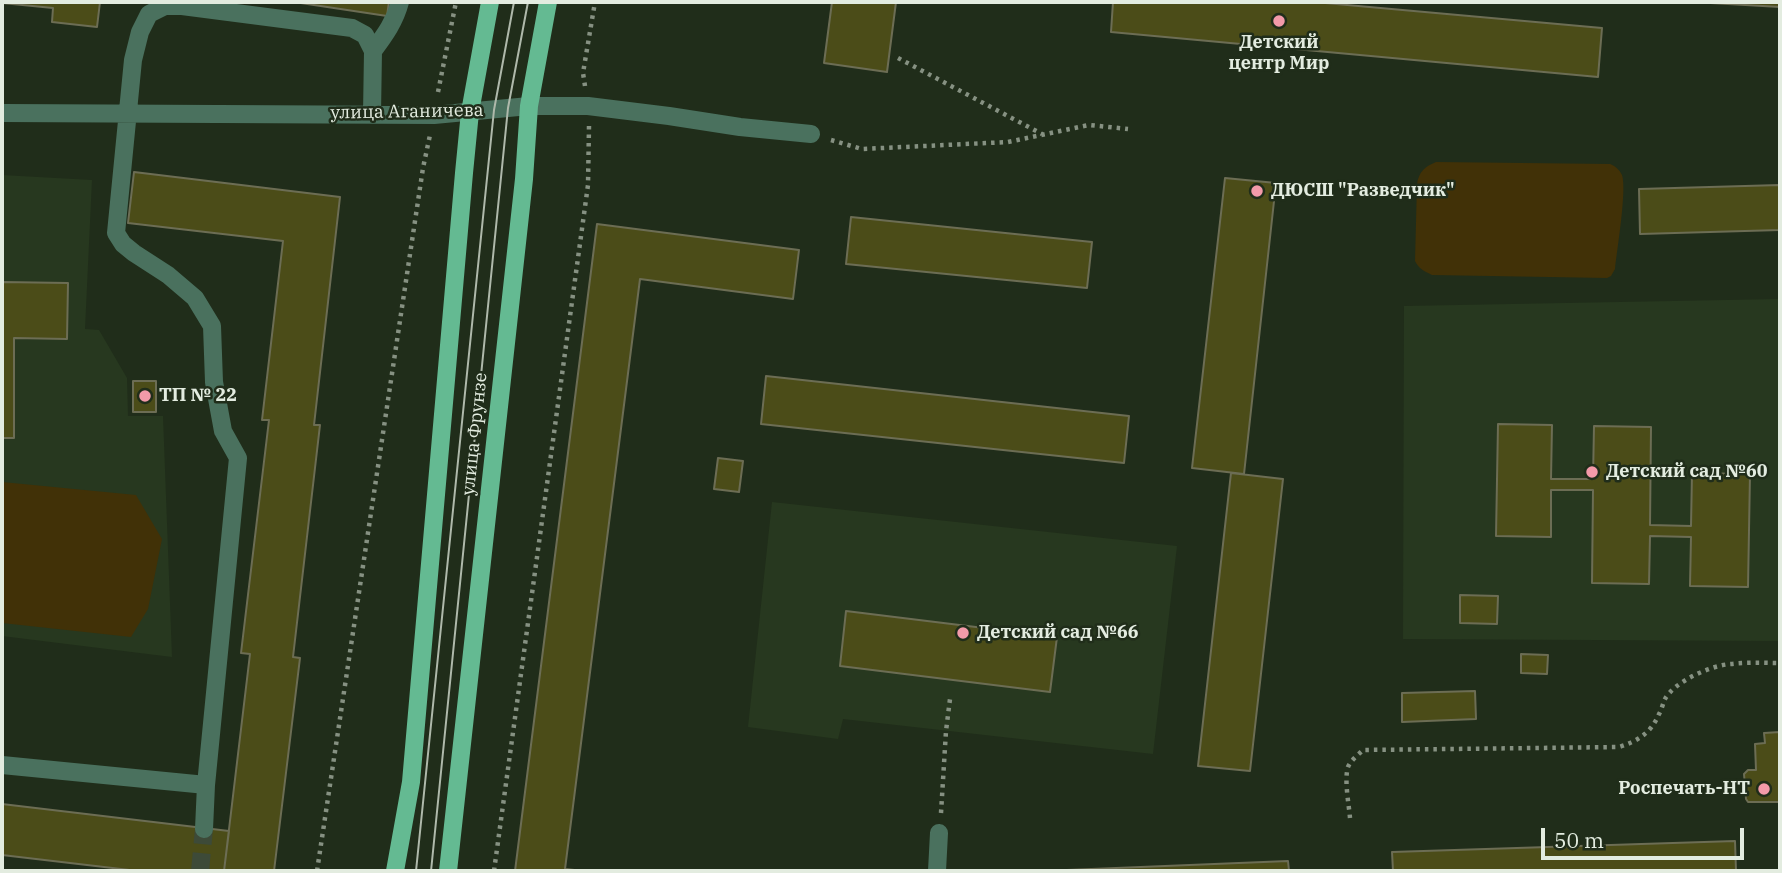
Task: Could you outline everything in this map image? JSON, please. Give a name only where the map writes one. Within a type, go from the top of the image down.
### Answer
[{"type":"main road","name":"улица Фрунзе","points":[[395,871],[411,782],[470,112],[490,2]]},
{"type":"main road","name":"улица Фрунзе","points":[[448,871],[524,179],[529,106],[548,2]]},
{"type":"street","points":[[373,51],[397,15],[400,2]]},
{"type":"street","points":[[204,829],[238,458],[223,431],[214,382],[212,326],[195,298],[168,275],[122,244],[116,233],[133,60],[148,8],[241,8],[352,28],[365,35],[373,51],[372,114]]},
{"type":"street","name":"улица Аганичева","points":[[2,113],[434,115],[529,106],[588,106],[811,134]]},
{"type":"street","points":[[2,765],[206,785]]},
{"type":"street","points":[[937,871],[939,833]]},
{"type":"path","points":[[317,871],[423,168],[456,2]]},
{"type":"path","points":[[494,871],[588,186],[588,106],[583,73],[595,2]]},
{"type":"path","points":[[898,58],[1043,134]]},
{"type":"path","points":[[811,134],[862,149],[1008,142],[1088,125],[1128,129]]},
{"type":"path","points":[[1350,818],[1348,767],[1363,750],[1619,747],[1636,741],[1649,730],[1666,697],[1680,684],[1728,664],[1780,663]]},
{"type":"path","points":[[939,833],[950,699]]},
{"type":"shaded area","points":[[1436,162],[1610,164],[1615,167],[1622,175],[1623,193],[1615,269],[1611,276],[1432,275],[1424,271],[1415,261],[1417,184],[1423,170]]},
{"type":"shaded area","points":[[2,175],[92,180],[85,329],[99,330],[127,378],[128,416],[163,416],[172,657],[2,636]]},
{"type":"shaded area","name":"Детский сад №60","points":[[1780,299],[1780,641],[1403,639],[1404,306]]},
{"type":"shaded area","points":[[2,482],[136,495],[162,539],[148,609],[131,637],[2,623]]},
{"type":"shaded area","name":"Детский сад №66","points":[[772,502],[1177,546],[1153,754],[843,719],[838,739],[748,727]]},
{"type":"building","points":[[2,2],[100,2],[97,27],[52,22],[53,8]]},
{"type":"building","points":[[294,2],[389,2],[387,16]]},
{"type":"building","points":[[832,2],[896,2],[887,72],[824,63]]},
{"type":"building","points":[[1113,2],[1314,2],[1602,28],[1598,77],[1111,32]]},
{"type":"building","points":[[1693,2],[1780,2],[1780,7]]},
{"type":"building","points":[[134,172],[340,197],[314,425],[320,425],[293,657],[300,658],[274,871],[224,871],[250,654],[241,653],[269,420],[262,420],[283,241],[128,223]]},
{"type":"building","points":[[1225,178],[1276,183],[1244,474],[1192,468]]},
{"type":"building","points":[[1780,185],[1780,230],[1640,234],[1639,189]]},
{"type":"building","points":[[851,217],[1092,242],[1087,288],[846,264]]},
{"type":"building","points":[[597,224],[799,250],[793,299],[640,279],[565,869],[584,871],[515,871]]},
{"type":"building","points":[[2,282],[68,283],[67,339],[14,338],[14,438],[2,438]]},
{"type":"building","points":[[766,376],[1129,416],[1124,463],[761,424]]},
{"type":"building","name":"ТП № 22","points":[[133,381],[156,381],[156,412],[133,412]]},
{"type":"building","points":[[1498,424],[1552,425],[1551,479],[1593,479],[1594,426],[1651,427],[1650,525],[1691,526],[1692,473],[1750,474],[1748,587],[1690,586],[1691,537],[1650,536],[1649,584],[1592,583],[1593,490],[1551,490],[1551,537],[1496,536]]},
{"type":"building","points":[[718,458],[743,461],[739,492],[714,489]]},
{"type":"building","points":[[1231,473],[1283,479],[1250,771],[1198,766]]},
{"type":"building","points":[[1460,595],[1498,596],[1497,624],[1460,623]]},
{"type":"building","points":[[846,611],[1057,637],[1050,692],[840,666]]},
{"type":"building","points":[[1521,654],[1548,655],[1547,674],[1521,673]]},
{"type":"building","points":[[1475,691],[1476,719],[1402,722],[1402,693]]},
{"type":"building","points":[[1780,732],[1780,802],[1748,802],[1744,774],[1748,770],[1756,770],[1755,744],[1765,743],[1764,733]]},
{"type":"building","points":[[2,804],[229,831],[224,871],[138,871],[2,855]]},
{"type":"building","points":[[1735,841],[1736,871],[1393,871],[1392,852]]},
{"type":"building","points":[[1288,861],[1289,871],[1042,871]]},
{"type":"tunnel","points":[[200,871],[204,829]]},
{"type":"tram line","points":[[416,871],[494,110],[514,2]]},
{"type":"tram line","points":[[431,871],[508,108],[528,2]]},
{"type":"place","name":"Детский центр Мир","points":[[1279,21]]},
{"type":"place","name":"ДЮСШ \"Разведчик\"","points":[[1257,191]]},
{"type":"place","name":"ТП № 22","points":[[145,396]]},
{"type":"place","name":"Детский сад №60","points":[[1592,472]]},
{"type":"place","name":"Детский сад №66","points":[[963,633]]},
{"type":"place","name":"Роспечать-НТ","points":[[1764,789]]}]
